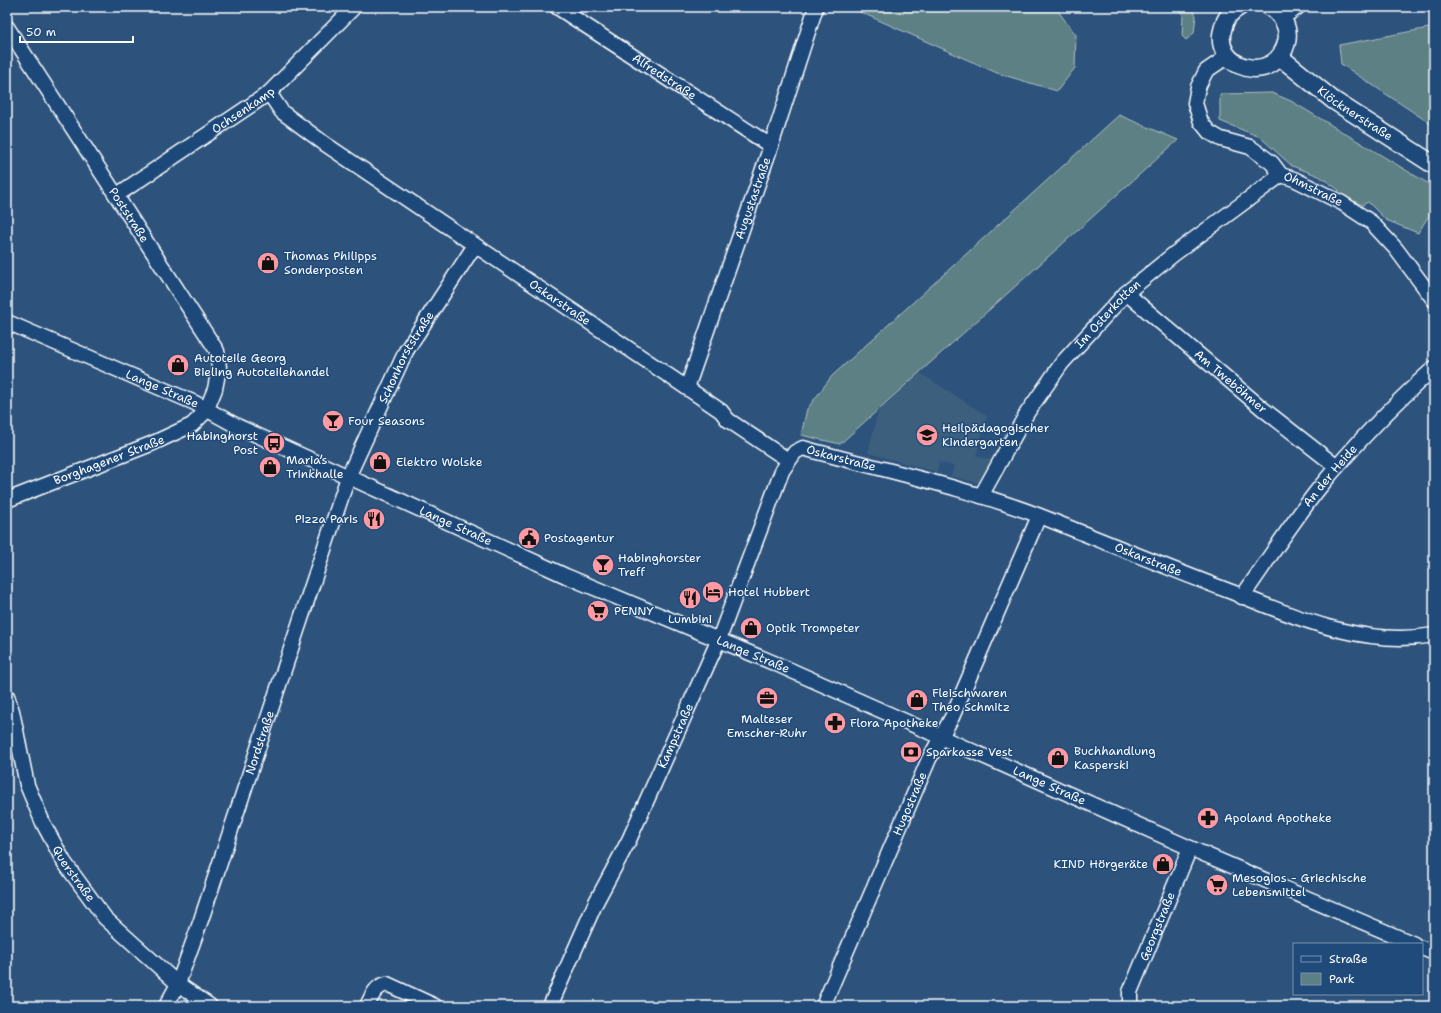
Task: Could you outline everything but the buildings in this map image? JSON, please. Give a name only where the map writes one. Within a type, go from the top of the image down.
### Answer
[{"type":"street","name":"Ochsenkamp","points":[[117,196],[269,93],[354,7]]},
{"type":"street","name":"Alfredstraße","points":[[557,7],[771,146]]},
{"type":"street","name":"Augustastraße","points":[[687,388],[771,146],[816,7]]},
{"type":"street","points":[[1239,7],[1229,15],[1222,31],[1221,40],[1228,56],[1244,68],[1254,69],[1264,68],[1280,57],[1285,48],[1287,38],[1286,27],[1276,12],[1298,7]]},
{"type":"street","name":"Poststraße","points":[[7,28],[217,351],[219,368],[216,389],[206,411]]},
{"type":"street","name":"Ohmstraße","points":[[1228,56],[1206,71],[1198,87],[1195,103],[1201,122],[1209,132],[1221,139],[1250,147],[1272,163],[1281,175],[1342,203],[1371,222],[1396,249],[1434,300]]},
{"type":"street","name":"Klöcknerstraße","points":[[1280,57],[1333,100],[1434,165]]},
{"type":"street","name":"Oskarstraße","points":[[269,93],[282,112],[312,135],[721,411],[728,420],[788,460],[795,452],[803,448],[981,496],[1039,516],[1135,556],[1245,593],[1329,628],[1376,638],[1434,635]]},
{"type":"street","name":"Im Osterkotten","points":[[981,496],[1027,414],[1062,363],[1126,293],[1174,254],[1281,175]]},
{"type":"street","name":"Schonhorststraße","points":[[348,477],[406,351],[475,245]]},
{"type":"street","name":"Am Tweböhmer","points":[[1126,293],[1263,409],[1338,467]]},
{"type":"street","name":"Lange Straße","points":[[7,322],[190,401],[206,411],[566,576],[718,639],[1190,848],[1412,943]]},
{"type":"street","name":"An der Heide","points":[[1245,593],[1289,528],[1338,467],[1378,422],[1434,368]]},
{"type":"street","name":"Borghagener Straße","points":[[7,500],[176,434],[192,425],[206,411]]},
{"type":"street","name":"Kampstraße","points":[[550,1006],[596,902],[635,826],[718,639],[788,460]]},
{"type":"street","name":"Nordstraße","points":[[166,1006],[178,984],[224,854],[348,477]]},
{"type":"street","name":"Hugostraße","points":[[823,1006],[928,759],[952,717],[1039,516]]},
{"type":"street","name":"Querstraße","points":[[7,696],[12,711],[27,785],[43,823],[64,862],[105,918],[178,984],[210,1006]]},
{"type":"street","name":"Georgstraße","points":[[1130,1006],[1130,992],[1190,848]]},
{"type":"street","points":[[1423,948],[1434,953]]},
{"type":"street","points":[[367,1006],[376,990],[381,985],[387,984],[435,1006]]},
{"type":"shaded area","name":"Heilpädagogischer Kindergarten","points":[[920,373],[987,416],[976,456],[991,460],[985,479],[979,483],[951,476],[954,466],[939,462],[937,472],[868,453],[878,412]]},
{"type":"green space","points":[[849,7],[1055,7],[1076,35],[1075,68],[1057,91],[997,73]]},
{"type":"green space","points":[[1178,7],[1191,7],[1196,15],[1194,33],[1186,40],[1182,36],[1183,15]]},
{"type":"green space","points":[[1434,27],[1434,126],[1341,64],[1339,45]]},
{"type":"green space","points":[[1272,93],[1291,101],[1434,187],[1433,209],[1418,233],[1386,220],[1368,202],[1362,205],[1338,193],[1339,190],[1319,176],[1292,166],[1260,137],[1220,121],[1220,94]]},
{"type":"green space","points":[[1119,115],[1178,140],[840,444],[801,435],[807,409],[832,376]]},
{"type":"place","name":"Thomas Philipps Sonderposten","points":[[268,263]]},
{"type":"place","name":"Autoteile Georg Bieling Autoteilehandel","points":[[178,365]]},
{"type":"place","name":"Four Seasons","points":[[333,421]]},
{"type":"place","name":"Heilpädagogischer Kindergarten","points":[[927,435]]},
{"type":"place","name":"Habinghorst Post","points":[[274,443]]},
{"type":"place","name":"Elektro Wolske","points":[[380,462]]},
{"type":"place","name":"Maria’s Trinkhalle","points":[[270,467]]},
{"type":"place","name":"Pizza Paris","points":[[374,519]]},
{"type":"place","name":"Postagentur","points":[[529,538]]},
{"type":"place","name":"Habinghorster Treff","points":[[603,565]]},
{"type":"place","name":"Hotel Hubbert","points":[[713,592]]},
{"type":"place","name":"Lumbini","points":[[690,598]]},
{"type":"place","name":"PENNY","points":[[598,611]]},
{"type":"place","name":"Optik Trompeter","points":[[751,628]]},
{"type":"place","name":"Malteser Emscher-Ruhr","points":[[767,698]]},
{"type":"place","name":"Fleischwaren Theo Schmitz","points":[[917,700]]},
{"type":"place","name":"Flora Apotheke","points":[[835,723]]},
{"type":"place","name":"Sparkasse Vest","points":[[911,752]]},
{"type":"place","name":"Buchhandlung Kasperski","points":[[1058,758]]},
{"type":"place","name":"Apoland Apotheke","points":[[1208,818]]},
{"type":"place","name":"KIND Hörgeräte","points":[[1163,864]]},
{"type":"place","name":"Mesogios - Griechische Lebensmittel","points":[[1217,885]]}]
